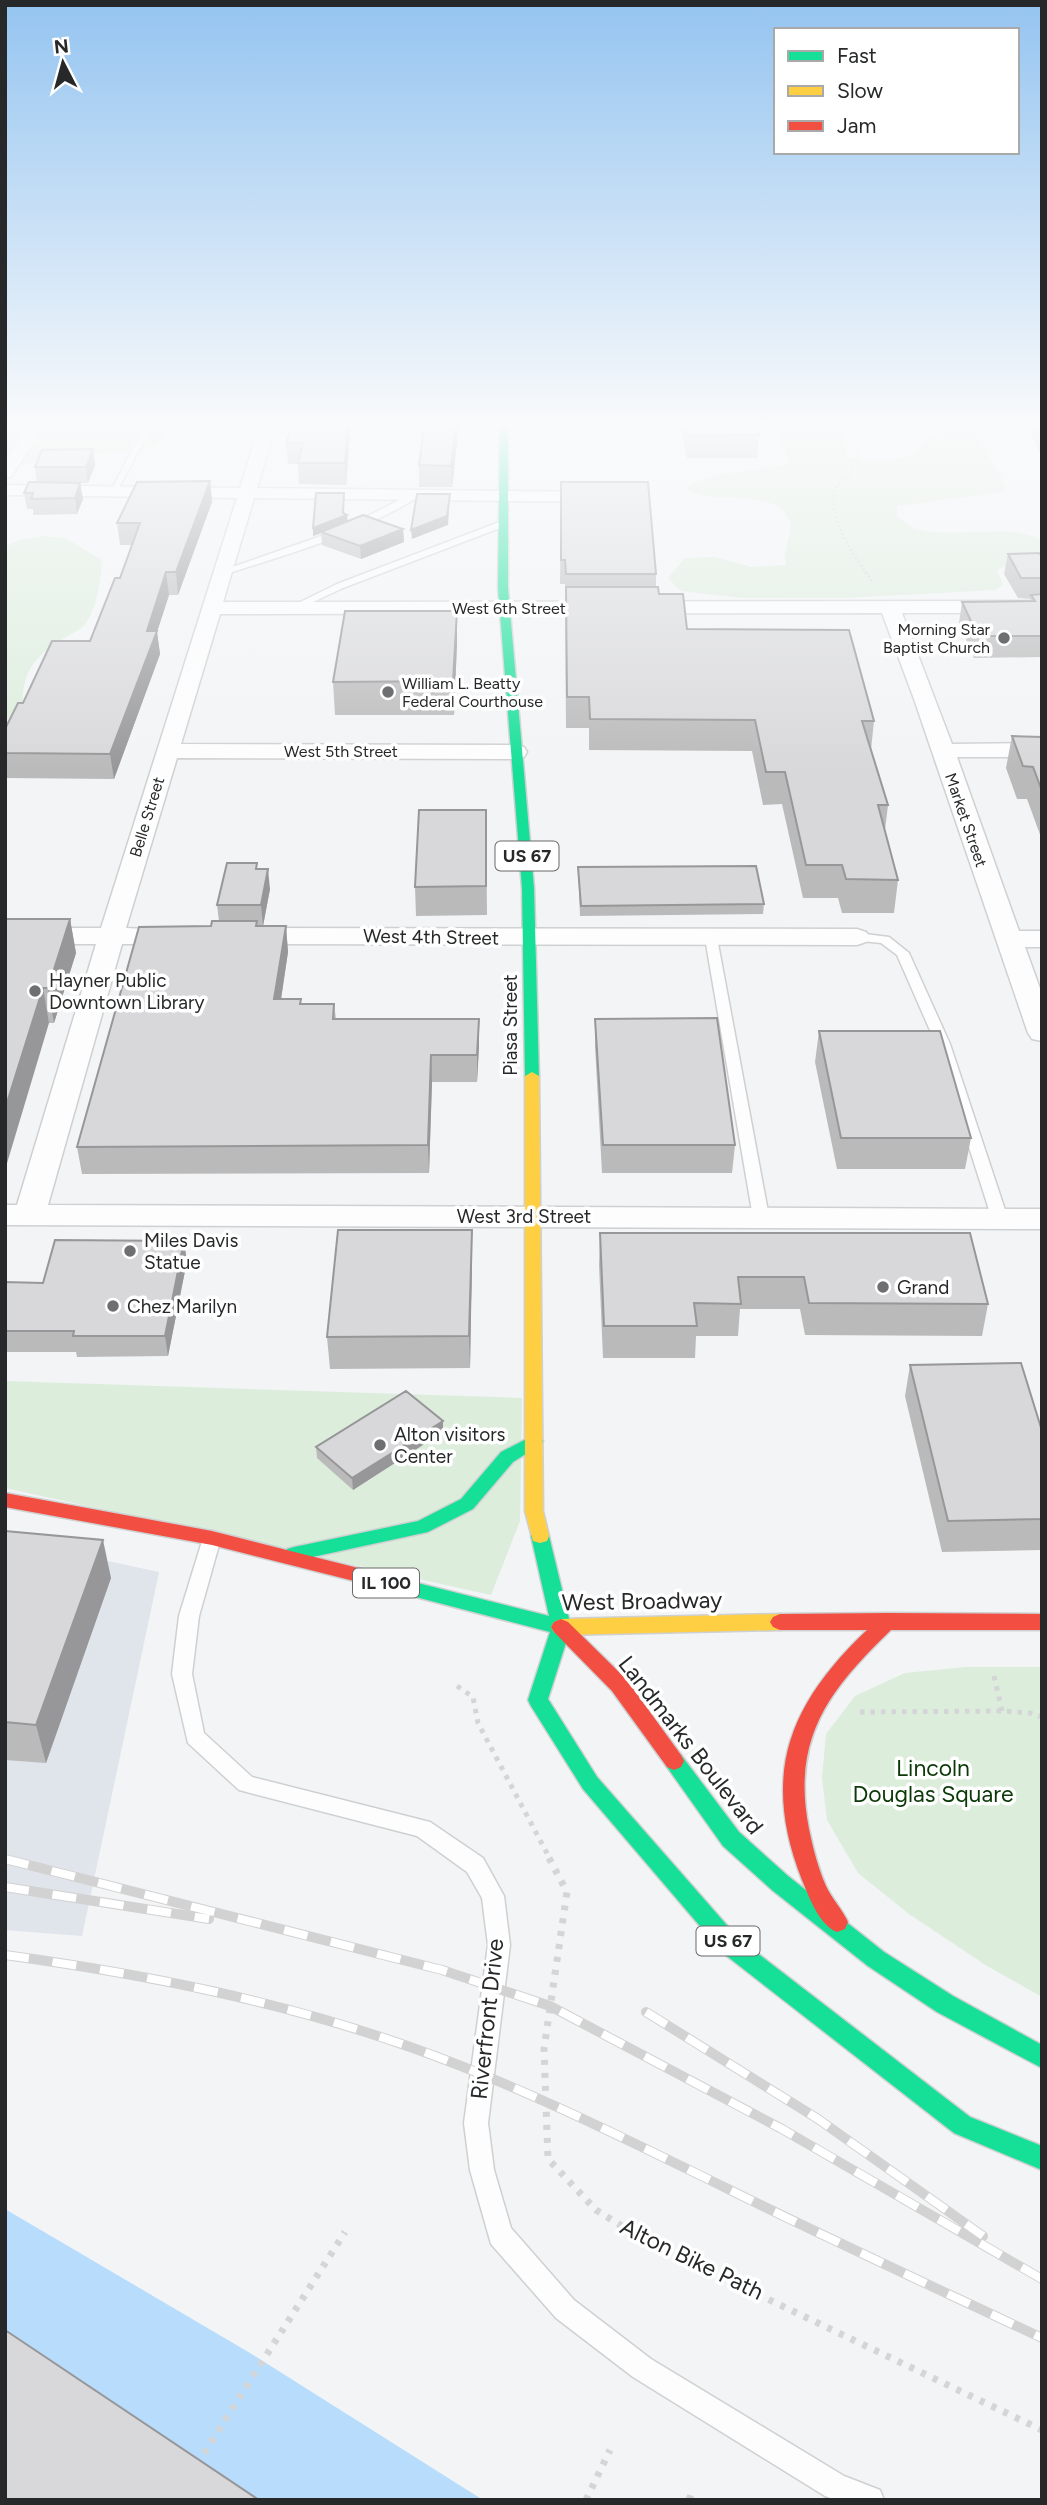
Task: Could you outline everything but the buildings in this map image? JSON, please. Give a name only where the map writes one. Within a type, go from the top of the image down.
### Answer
[{"type":"main road","name":"Piasa Street","points":[[502,538],[516,752],[528,858],[531,938],[534,1511],[561,1628]]},
{"type":"main road","points":[[283,1556],[422,1527],[467,1504],[507,1457],[534,1441]]},
{"type":"main road","name":"West Broadway","points":[[5,1500],[212,1538],[561,1628],[711,1622],[1042,1622]]},
{"type":"main road","points":[[858,1945],[822,1906],[798,1835],[790,1773],[799,1731],[822,1693],[859,1646],[888,1621]]},
{"type":"main road","name":"Landmarks Boulevard","points":[[561,1628],[619,1685],[731,1839],[807,1906],[858,1945],[945,2004],[1042,2057]]},
{"type":"main road","name":"US 67","points":[[561,1628],[538,1700],[590,1783],[731,1946],[962,2125],[1042,2158]]},
{"type":"street","name":"Belle Street","points":[[18,1215],[111,936],[233,538]]},
{"type":"street","name":"West 6th Street","points":[[211,608],[1042,607]]},
{"type":"street","name":"Market Street","points":[[890,608],[925,699],[1042,1033]]},
{"type":"street","points":[[942,751],[1042,750]]},
{"type":"street","name":"West 5th Street","points":[[167,751],[516,752]]},
{"type":"street","name":"West 4th Street","points":[[5,936],[857,937]]},
{"type":"street","points":[[1008,939],[1042,939]]},
{"type":"street","name":"West 3rd Street","points":[[18,1215],[1042,1219]]},
{"type":"lane","points":[[223,572],[321,538]]},
{"type":"lane","points":[[293,608],[365,576],[465,538]]},
{"type":"lane","points":[[857,937],[884,940],[903,953],[943,1044],[1000,1219]]},
{"type":"lane","points":[[711,938],[761,1217]]},
{"type":"lane","name":"Riverfront Drive","points":[[212,1538],[189,1616],[182,1674],[195,1737],[246,1784],[423,1828],[475,1865],[493,1896],[499,1945],[476,2123],[482,2170],[500,2235],[565,2309],[642,2368],[835,2486],[870,2500]]},
{"type":"path","points":[[845,538],[890,608]]},
{"type":"path","points":[[993,1675],[1002,1711]]},
{"type":"path","name":"Alton Bike Path","points":[[457,1686],[473,1697],[478,1723],[567,1892],[544,2049],[548,2159],[596,2210],[646,2241],[1042,2430]]},
{"type":"path","points":[[856,1712],[1002,1711],[1030,1713],[1042,1717]]},
{"type":"path","points":[[195,2468],[345,2232]]},
{"type":"path","points":[[586,2500],[610,2451]]},
{"type":"shaded area","points":[[5,1539],[159,1572],[82,1936],[5,1930]]},
{"type":"green space","points":[[65,538],[102,560],[98,593],[90,616],[84,625],[45,651],[32,666],[24,684],[23,707],[5,721],[5,547],[18,540]]},
{"type":"green space","points":[[789,538],[1036,538],[1042,541],[1042,557],[997,570],[1003,585],[995,590],[844,598],[742,598],[681,591],[668,578],[685,558],[714,557],[752,567],[786,565],[785,553]]},
{"type":"green space","points":[[5,1381],[522,1398],[520,1521],[491,1595],[5,1488]]},
{"type":"green space","name":"Lincoln Douglas Square","points":[[965,1667],[1042,1667],[1042,1997],[987,1966],[909,1914],[858,1873],[827,1820],[822,1778],[826,1734],[855,1696],[905,1673]]},
{"type":"water","points":[[5,2209],[250,2353],[483,2500],[5,2500]]},
{"type":"railway","points":[[5,1859],[442,1970],[550,2006],[782,2129],[1042,2279]]},
{"type":"railway","points":[[5,1887],[209,1919]]},
{"type":"railway","points":[[5,1955],[212,1991],[313,2016],[413,2048],[570,2113],[1042,2338]]},
{"type":"railway","points":[[646,2012],[818,2119],[983,2236]]},
{"type":"traffic: fast","points":[[503,538],[503,588],[528,888],[532,1076]]},
{"type":"traffic: fast","points":[[294,1554],[422,1527],[467,1504],[507,1457],[534,1441]]},
{"type":"traffic: fast","points":[[540,1536],[561,1627]]},
{"type":"traffic: fast","points":[[358,1575],[561,1627]]},
{"type":"traffic: fast","points":[[561,1627],[538,1700],[590,1783],[731,1946],[962,2125],[1042,2158]]},
{"type":"traffic: fast","points":[[674,1761],[731,1839],[780,1883],[876,1959],[945,2004],[1042,2057]]},
{"type":"traffic: slow","points":[[532,1076],[534,1511],[540,1536]]},
{"type":"traffic: slow","points":[[561,1627],[780,1622]]},
{"type":"traffic: jam","points":[[5,1500],[212,1538],[358,1575]]},
{"type":"traffic: jam","points":[[837,1922],[815,1885],[802,1845],[795,1808],[793,1776],[798,1746],[807,1720],[821,1694],[862,1646],[888,1621]]},
{"type":"traffic: jam","points":[[780,1622],[1042,1622]]},
{"type":"traffic: jam","points":[[561,1627],[619,1685],[674,1761]]},
{"type":"place","name":"Morning Star Baptist Church","points":[[1004,638]]},
{"type":"place","name":"William L. Beatty Federal Courthouse","points":[[388,692]]},
{"type":"place","name":"Hayner Public Downtown Library","points":[[35,991]]},
{"type":"place","name":"Miles Davis Statue","points":[[130,1251]]},
{"type":"place","name":"Grand","points":[[883,1287]]},
{"type":"place","name":"Chez Marilyn","points":[[113,1306]]},
{"type":"place","name":"Alton visitors Center","points":[[380,1445]]}]
